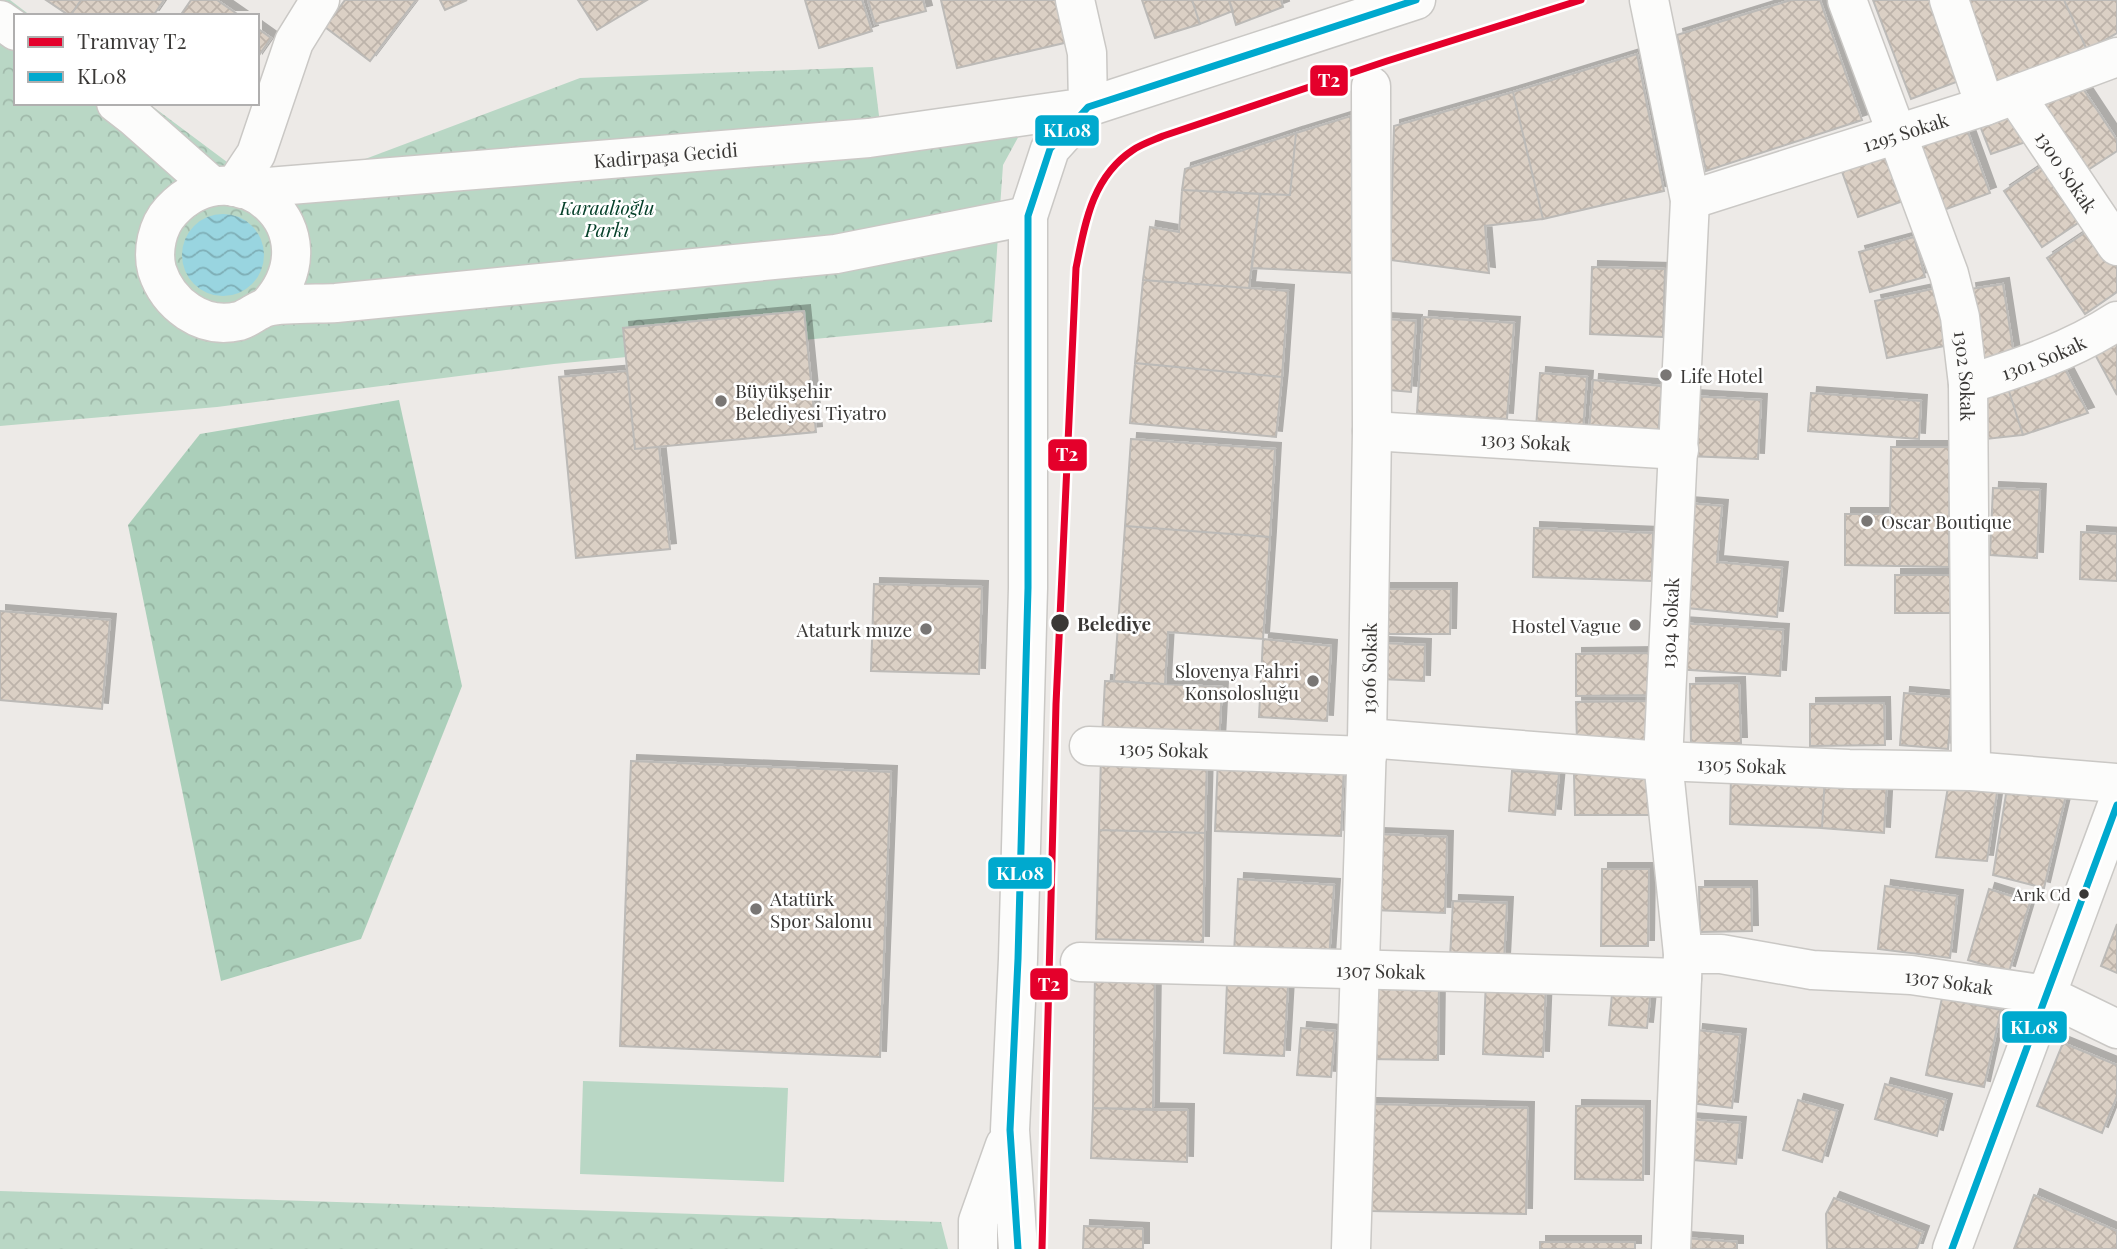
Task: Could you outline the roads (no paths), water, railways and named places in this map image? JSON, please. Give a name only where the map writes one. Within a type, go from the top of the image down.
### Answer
[{"type":"street","points":[[119,105],[230,187],[263,198],[276,210],[286,225],[292,261],[288,278],[280,294],[253,316],[235,322],[217,322],[184,310],[171,298],[161,283],[155,247],[167,214],[179,201],[195,192],[230,187],[256,154],[294,42],[320,0]]},
{"type":"street","points":[[1018,1249],[1010,1130],[1028,588],[1028,216],[1050,149],[1088,107],[1087,53],[1075,0]]},
{"type":"street","name":"Kadirpaşa Gecidi","points":[[230,187],[869,138],[1088,107],[1416,0]]},
{"type":"street","name":"1304 Sokak","points":[[1649,0],[1690,200],[1663,761],[1682,966],[1671,1249]]},
{"type":"street","name":"1302 Sokak","points":[[1847,0],[1949,274],[1960,317],[1968,384],[1971,771]]},
{"type":"street","name":"1300 Sokak","points":[[1950,4],[2000,101],[2117,246]]},
{"type":"street","name":"1295 Sokak","points":[[1690,200],[2000,101],[2117,58]]},
{"type":"street","name":"1306 Sokak","points":[[1351,1249],[1367,747],[1372,431],[1371,86]]},
{"type":"street","points":[[267,307],[336,303],[836,254],[1028,216]]},
{"type":"street","name":"1301 Sokak","points":[[1968,384],[2034,363],[2102,331],[2117,321]]},
{"type":"street","name":"1303 Sokak","points":[[1372,431],[1679,450]]},
{"type":"street","name":"1305 Sokak","points":[[1089,746],[1246,751],[1367,747],[1849,769],[1971,771],[2117,783]]},
{"type":"street","points":[[1952,1249],[2117,804]]},
{"type":"street","name":"1307 Sokak","points":[[1080,962],[1361,970],[1682,966],[1721,954],[1812,970],[1911,975],[2047,995],[2117,1029]]},
{"type":"street","points":[[978,1249],[978,1222],[1010,1130]]},
{"type":"water","points":[[223,214],[239,217],[252,226],[261,239],[264,255],[261,271],[252,284],[239,293],[223,296],[207,293],[194,284],[185,271],[182,255],[185,239],[194,226],[207,217]]},
{"type":"tram line","name":"T2","points":[[1042,1249],[1056,704],[1076,268],[1092,202],[1099,187],[1119,161],[1137,148],[1163,136],[1581,0]]},
{"type":"place","name":"Life Hotel","points":[[1666,375]]},
{"type":"place","name":"Büyükşehir Belediyesi Tiyatro","points":[[721,401]]},
{"type":"place","name":"Oscar Boutique","points":[[1867,521]]},
{"type":"place","name":"Belediye","points":[[1060,623]]},
{"type":"place","name":"Hostel Vague","points":[[1635,625]]},
{"type":"place","name":"Ataturk muze","points":[[926,629]]},
{"type":"place","name":"Slovenya Fahri Konsolosluğu","points":[[1313,681]]},
{"type":"place","name":"Arık Cd","points":[[2084,894]]},
{"type":"place","name":"Atatürk Spor Salonu","points":[[756,909]]},
{"type":"park label","name":"Karaalioğlu Parkı","points":[[607,218]]}]
